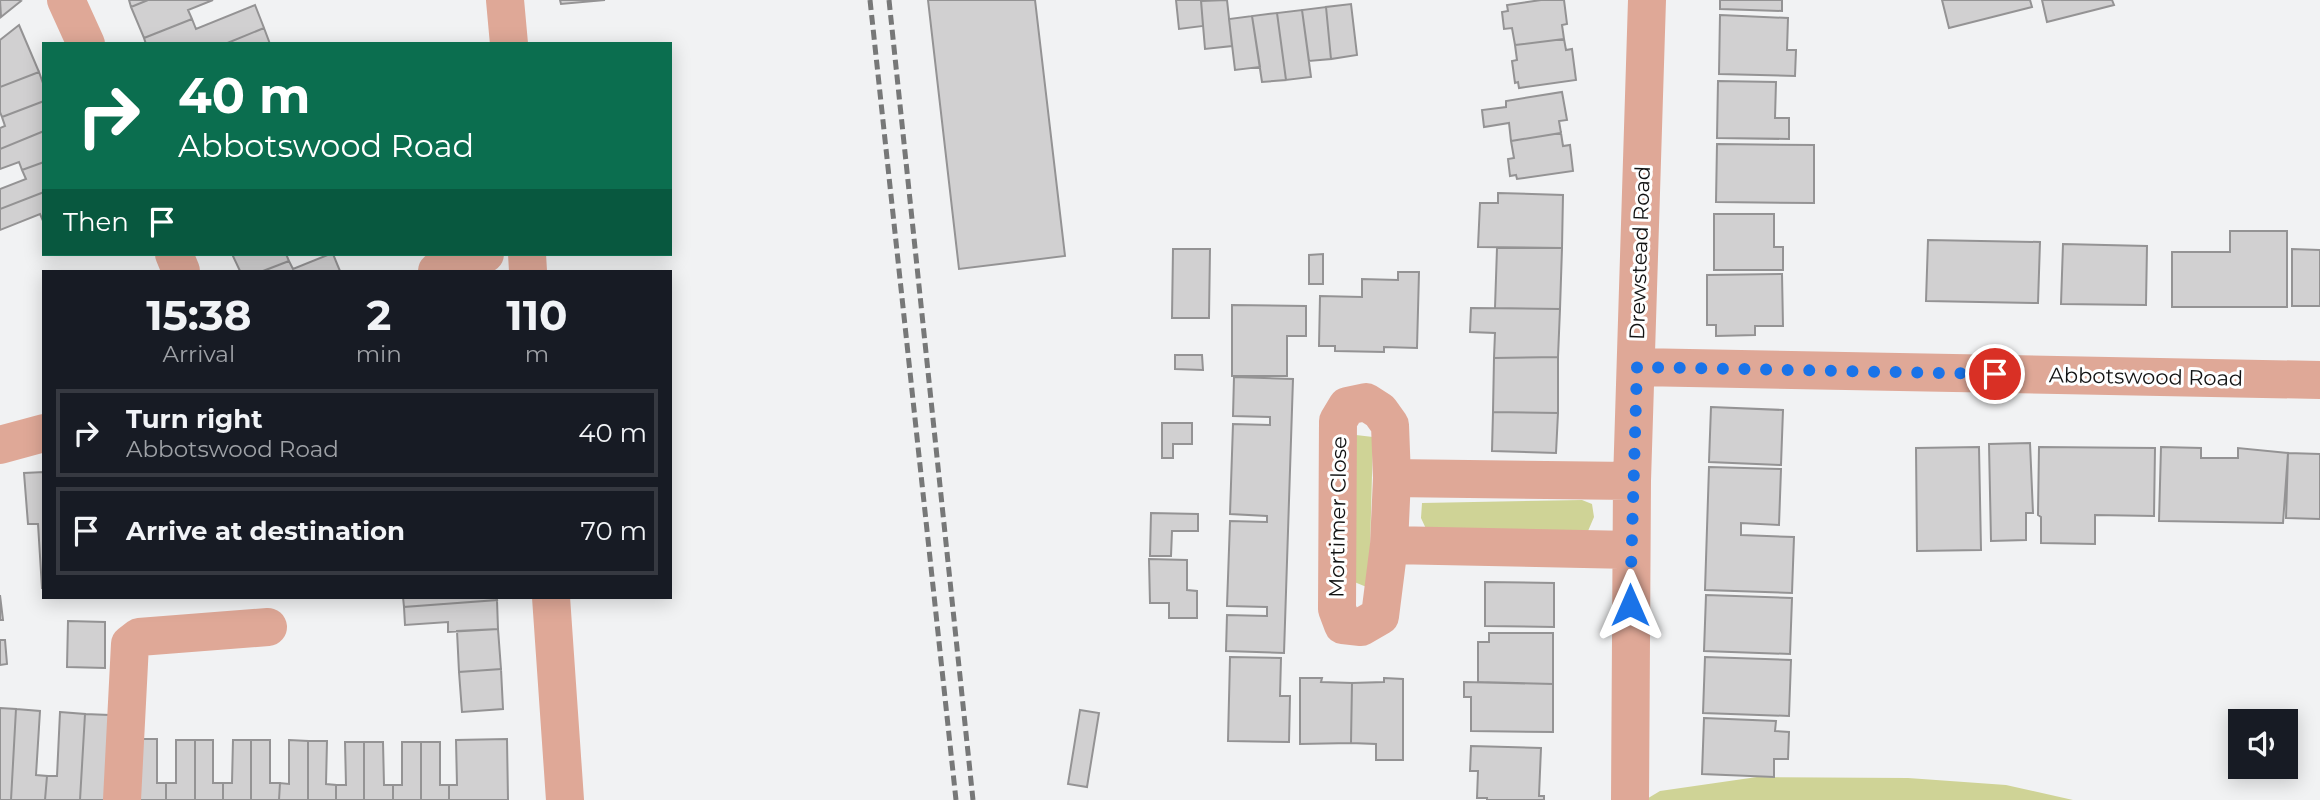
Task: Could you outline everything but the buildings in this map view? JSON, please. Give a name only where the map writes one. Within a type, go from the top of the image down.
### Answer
[{"type":"street","points":[[66,0],[85,42]]},
{"type":"street","points":[[505,0],[509,42]]},
{"type":"street","name":"Drewstead Road","points":[[1630,800],[1632,481],[1647,0]]},
{"type":"street","points":[[440,270],[479,256]]},
{"type":"street","name":"Abbotswood Road","points":[[1637,367],[2320,380]]},
{"type":"street","name":"Mortimer Close","points":[[1366,402],[1380,411],[1391,425],[1392,478],[1389,545],[1380,616],[1361,627],[1343,625],[1337,609],[1338,421],[1347,406],[1366,402]]},
{"type":"street","points":[[0,445],[42,434]]},
{"type":"street","points":[[1392,478],[1632,481]]},
{"type":"street","points":[[1389,545],[1631,550]]},
{"type":"street","points":[[551,599],[565,800]]},
{"type":"street","points":[[122,800],[131,644],[139,636],[268,627]]},
{"type":"green space","points":[[1356,435],[1373,437],[1369,588],[1347,579]]},
{"type":"green space","points":[[1582,500],[1592,504],[1594,517],[1588,531],[1428,533],[1421,518],[1422,503]]},
{"type":"green space","points":[[1757,777],[1908,778],[2006,785],[2073,800],[1645,800],[1660,791]]},
{"type":"railway","points":[[870,0],[956,800]]},
{"type":"railway","points":[[889,0],[973,800]]},
{"type":"route","points":[[1630,605],[1637,367],[1995,374]]}]
